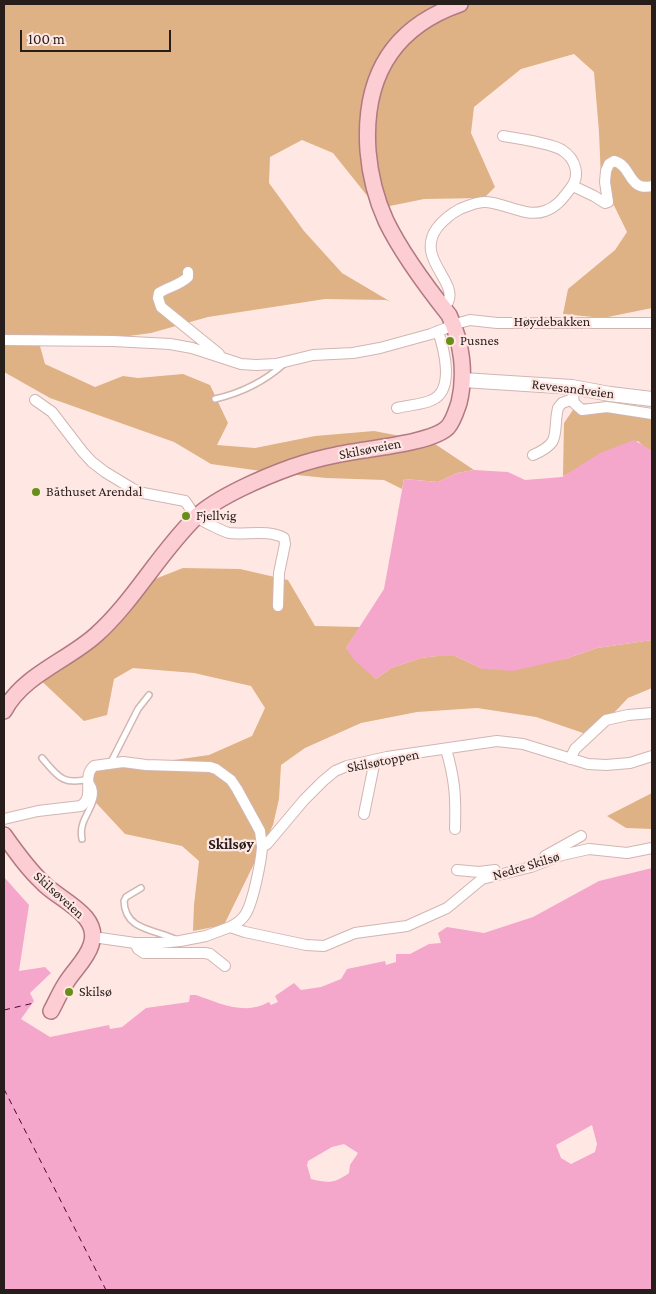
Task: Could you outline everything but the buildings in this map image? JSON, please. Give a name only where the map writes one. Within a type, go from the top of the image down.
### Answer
[{"type":"main road","name":"Skilsøveien","points":[[4,711],[13,697],[28,683],[93,638],[114,619],[172,543],[196,516],[224,498],[292,467],[336,455],[425,438],[441,433],[448,427],[456,415],[463,380],[463,369],[453,325],[397,241],[380,206],[369,162],[367,133],[371,95],[380,71],[398,42],[422,22],[442,10],[460,4]]},
{"type":"main road","name":"Revesandveien","points":[[463,380],[572,393],[610,394],[652,399]]},
{"type":"main road","name":"Skilsøveien","points":[[4,836],[42,883],[73,906],[86,919],[91,926],[93,937]]},
{"type":"main road","points":[[51,1011],[64,985],[91,947],[93,937]]},
{"type":"street","points":[[443,308],[448,302],[449,294],[430,248],[436,229],[443,222],[462,208],[485,202],[532,213],[547,211],[556,206],[576,180],[577,174],[572,159],[562,150],[523,139],[503,136]]},
{"type":"street","points":[[573,186],[605,203],[608,202],[606,171],[609,164],[614,161],[623,165],[638,185],[642,187],[652,186]]},
{"type":"street","points":[[188,272],[188,277],[182,282],[169,286],[158,293],[158,302],[161,307],[226,360]]},
{"type":"street","name":"Høydebakken","points":[[453,325],[470,320],[507,323],[652,322]]},
{"type":"street","points":[[4,340],[113,341],[170,344],[192,348],[241,364],[266,364],[287,362],[313,355],[353,353],[380,348],[453,325]]},
{"type":"street","points":[[397,408],[432,400],[441,394],[446,379],[443,346],[438,331]]},
{"type":"street","points":[[532,455],[546,449],[551,444],[556,434],[558,408],[572,393],[577,407],[582,410],[607,407],[652,414]]},
{"type":"street","points":[[35,400],[52,412],[92,462],[132,489],[185,501],[196,516],[217,529],[228,532],[280,535],[284,538],[285,544],[280,573],[278,606]]},
{"type":"street","points":[[570,759],[575,750],[606,720],[628,715],[652,713]]},
{"type":"street","name":"Skilsøtoppen","points":[[262,847],[267,844],[304,800],[335,771],[347,766],[375,760],[505,741],[523,744],[588,764],[630,763],[652,756]]},
{"type":"street","points":[[446,749],[453,770],[456,789],[454,829]]},
{"type":"street","points":[[364,814],[375,760]]},
{"type":"street","points":[[4,819],[38,811],[81,806],[86,803],[89,797],[88,780],[90,771],[94,766],[110,763],[123,762],[161,766],[210,767],[231,780],[260,831],[262,847],[262,858],[248,908],[240,922],[230,928],[206,936],[180,941],[135,943],[93,937]]},
{"type":"street","points":[[457,870],[479,872],[508,871],[548,854],[581,836]]},
{"type":"street","name":"Nedre Skilsø","points":[[230,928],[306,946],[324,946],[355,933],[407,926],[447,908],[482,879],[508,871],[531,867],[562,855],[589,849],[627,853],[652,848]]},
{"type":"street","points":[[135,943],[138,949],[144,953],[210,954],[225,966]]},
{"type":"lane","points":[[215,399],[238,392],[267,378],[287,362]]},
{"type":"lane","points":[[110,763],[138,709],[149,695]]},
{"type":"lane","points":[[42,758],[65,781],[88,780],[93,785],[94,798],[83,823],[81,830],[82,839]]},
{"type":"lane","points":[[141,888],[126,897],[124,902],[132,922],[140,928],[168,935],[180,941]]},
{"type":"shaded area","points":[[4,4],[652,4],[652,308],[603,318],[563,314],[568,289],[615,250],[627,232],[601,179],[594,72],[574,54],[521,69],[474,107],[471,133],[495,187],[484,198],[424,199],[385,207],[391,220],[369,198],[333,153],[302,140],[270,157],[269,183],[304,231],[342,273],[391,302],[386,300],[325,299],[208,317],[151,333],[40,346],[45,364],[95,387],[123,376],[138,378],[183,374],[210,385],[228,423],[217,445],[255,448],[315,436],[374,431],[432,442],[474,470],[457,473],[438,482],[404,479],[402,489],[384,480],[326,478],[211,464],[174,442],[50,398],[4,372]]},
{"type":"shaded area","points":[[615,402],[652,419],[652,451],[638,441],[563,476],[564,423],[577,404]]},
{"type":"shaded area","points":[[634,440],[652,451],[652,640],[597,648],[565,659],[513,671],[483,669],[455,656],[437,656],[421,658],[391,668],[376,679],[354,660],[346,648],[384,589],[404,479],[438,482],[457,473],[474,470],[508,472],[525,480],[562,477],[600,453]]},
{"type":"shaded area","points":[[183,568],[240,569],[288,580],[315,626],[360,627],[346,648],[376,679],[391,668],[421,658],[455,656],[483,669],[565,659],[597,648],[652,640],[652,688],[628,698],[592,736],[536,717],[477,708],[417,712],[361,723],[305,748],[281,765],[279,799],[273,825],[224,925],[193,931],[199,861],[182,846],[125,834],[86,792],[90,772],[209,755],[252,736],[265,708],[251,686],[194,673],[133,668],[114,679],[107,715],[84,721],[34,674],[49,665],[137,586]]},
{"type":"shaded area","points":[[652,793],[652,829],[626,828],[607,816]]},
{"type":"shaded area","points":[[652,868],[652,1290],[4,1290],[4,877],[29,905],[19,971],[45,967],[51,973],[30,993],[34,1001],[21,1019],[50,1037],[109,1025],[110,1029],[122,1027],[146,1008],[189,1002],[190,995],[196,995],[232,1007],[251,1008],[269,1002],[271,1005],[278,1002],[275,996],[294,983],[301,990],[321,987],[341,979],[347,969],[385,961],[386,965],[396,962],[396,954],[410,954],[429,944],[441,943],[438,933],[447,927],[484,933],[533,917],[599,881]],"holes":[[[592,1125],[597,1144],[595,1152],[571,1164],[561,1158],[556,1145]],[[344,1144],[358,1153],[350,1165],[349,1173],[331,1182],[311,1179],[307,1165],[308,1161],[332,1147]]]},
{"type":"ferry route","points":[[4,1010],[34,1003]]},
{"type":"ferry route","points":[[4,1089],[106,1290]]},
{"type":"place","name":"Pusnes","points":[[450,341]]},
{"type":"place","name":"Båthuset Arendal","points":[[36,492]]},
{"type":"place","name":"Fjellvig","points":[[186,516]]},
{"type":"place","name":"Skilsø","points":[[69,992]]},
{"type":"district","name":"Skilsøy","points":[[231,844]]}]
